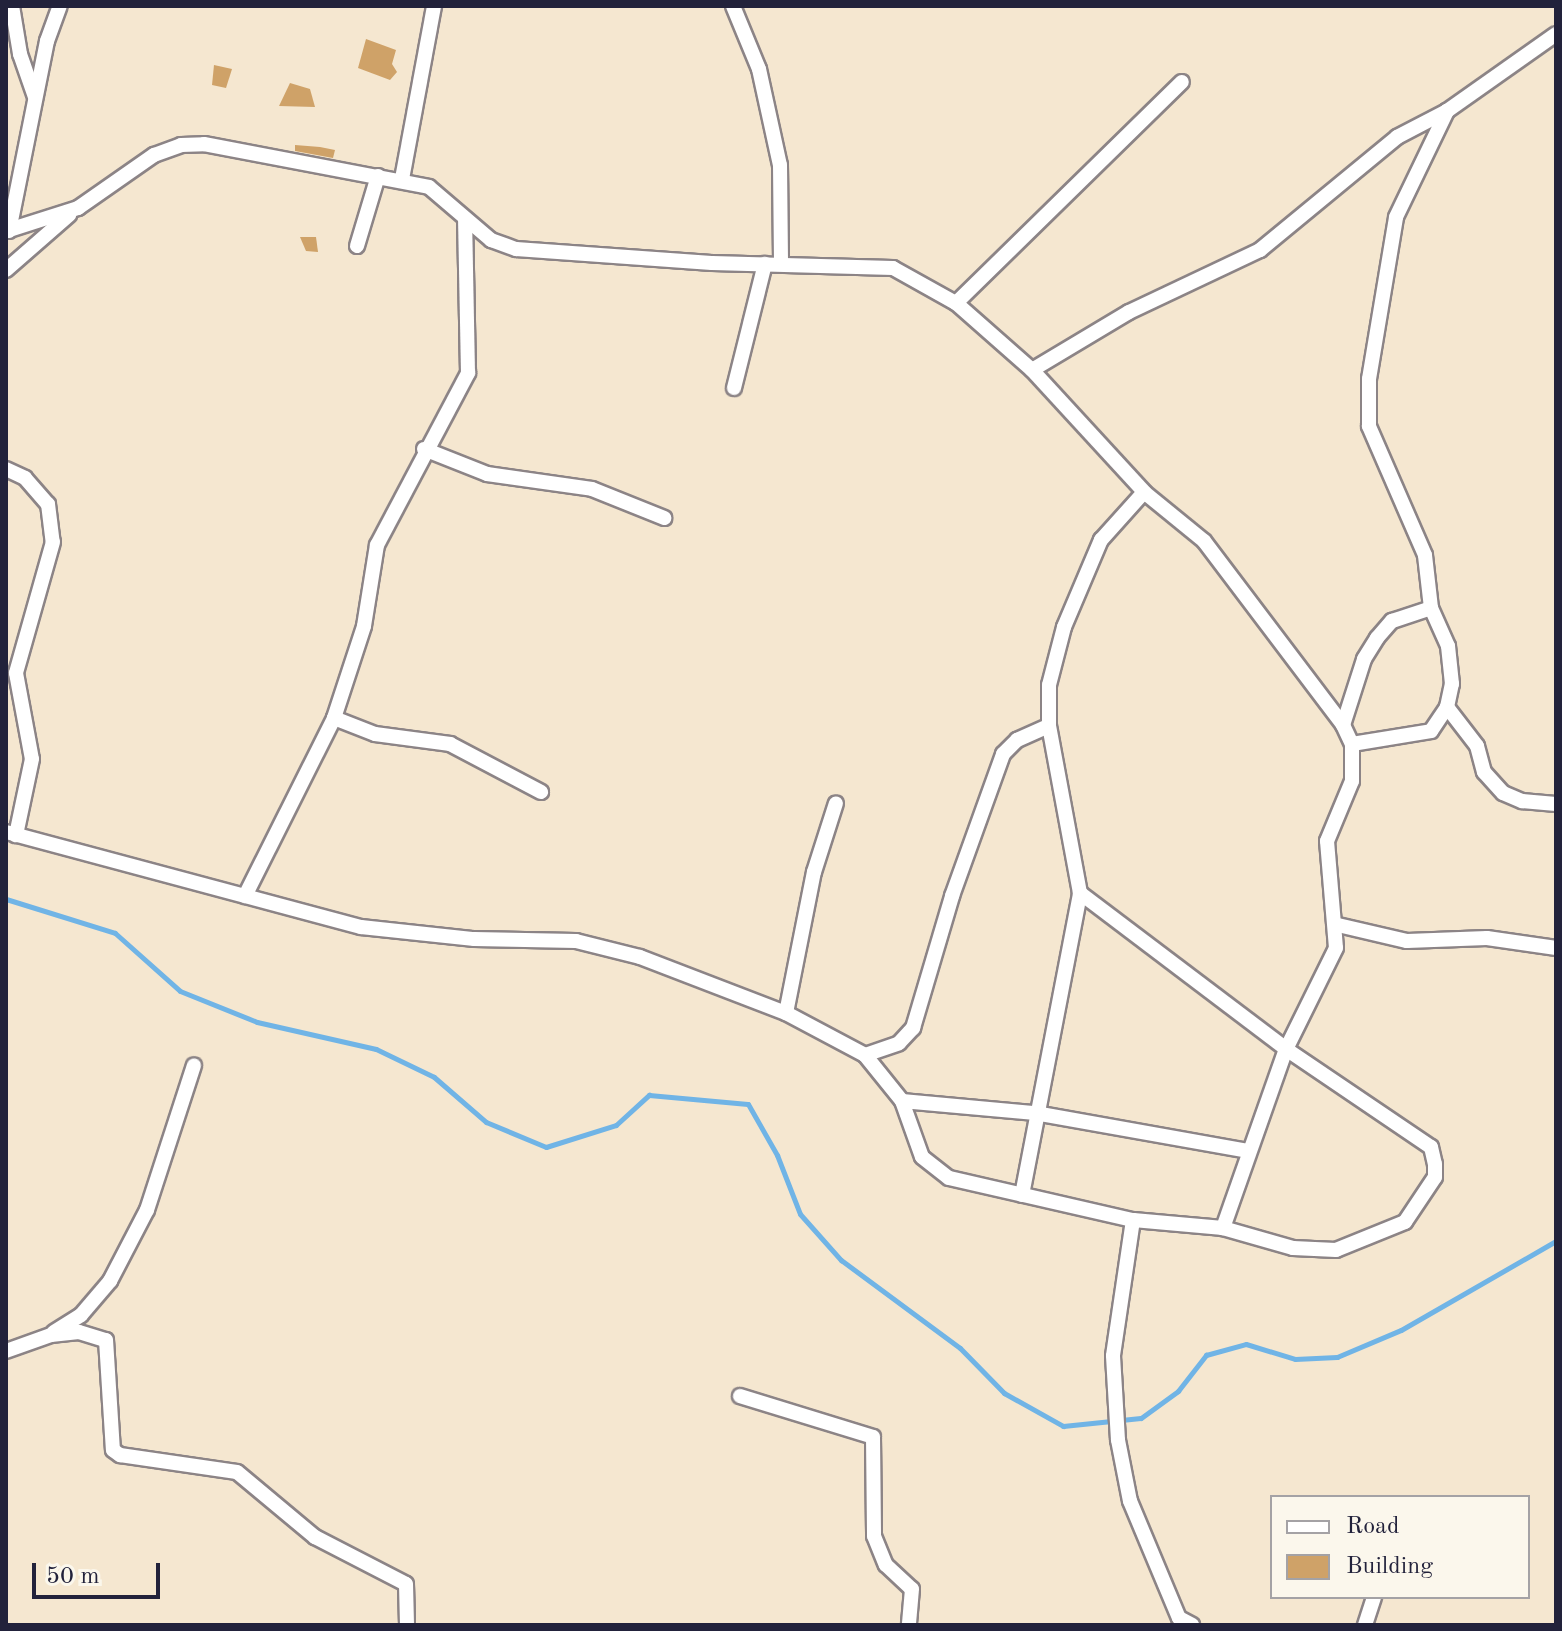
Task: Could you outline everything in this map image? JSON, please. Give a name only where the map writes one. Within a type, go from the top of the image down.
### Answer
[{"type":"street","points":[[12,6],[20,54],[35,98]]},
{"type":"street","points":[[60,6],[35,98],[8,231],[78,208]]},
{"type":"street","points":[[402,179],[434,6]]},
{"type":"street","points":[[733,6],[759,69],[780,165],[773,264],[734,388]]},
{"type":"street","points":[[1032,370],[1129,312],[1260,250],[1397,137],[1447,111],[1556,34]]},
{"type":"street","points":[[956,303],[1182,82]]},
{"type":"street","points":[[1352,744],[1431,731],[1447,707],[1452,670],[1431,608],[1425,555],[1369,426],[1369,379],[1396,217],[1447,111]]},
{"type":"street","points":[[6,270],[78,208],[154,155],[181,145],[204,144],[402,179],[429,187],[491,240],[516,249],[893,268],[956,303],[1032,370],[1144,492],[1204,541],[1343,725],[1352,744],[1352,781],[1327,841],[1338,925],[1336,948],[1286,1049],[1223,1228]]},
{"type":"street","points":[[357,246],[378,176]]},
{"type":"street","points":[[245,896],[334,718],[364,626],[377,545],[424,449],[470,366],[465,219]]},
{"type":"street","points":[[424,449],[487,474],[592,489],[664,518]]},
{"type":"street","points":[[6,469],[25,478],[48,504],[53,542],[16,673],[32,759],[11,834],[361,927],[474,939],[576,941],[640,957],[786,1013],[865,1055],[902,1101],[930,1167],[949,1178],[1133,1220],[1223,1228],[1293,1248],[1336,1250],[1405,1222],[1435,1177],[1431,1147],[1286,1049],[1080,893]]},
{"type":"street","points":[[1022,1195],[1035,1113],[1080,893],[1049,726],[1049,685],[1064,627],[1106,531],[1144,492]]},
{"type":"street","points":[[1343,725],[1364,659],[1377,638],[1392,621],[1431,608]]},
{"type":"street","points":[[1447,707],[1477,746],[1484,772],[1503,793],[1522,801],[1556,804]]},
{"type":"street","points":[[334,718],[375,734],[450,744],[541,792]]},
{"type":"street","points":[[865,1055],[899,1043],[913,1028],[952,896],[1003,754],[1017,740],[1049,726]]},
{"type":"street","points":[[786,1013],[814,872],[836,803]]},
{"type":"street","points":[[1338,925],[1407,941],[1487,938],[1556,948]]},
{"type":"street","points":[[51,1335],[81,1315],[110,1281],[147,1210],[194,1065]]},
{"type":"street","points":[[902,1101],[1035,1113],[1248,1151]]},
{"type":"street","points":[[1133,1220],[1114,1343],[1118,1440],[1130,1501],[1181,1623]]},
{"type":"street","points":[[6,1351],[51,1335],[79,1332],[106,1340],[113,1450],[120,1455],[237,1472],[315,1537],[406,1584],[407,1625]]},
{"type":"street","points":[[740,1396],[873,1437],[874,1536],[886,1565],[912,1589],[909,1625]]},
{"type":"street","points":[[1365,1625],[1373,1599]]},
{"type":"building","points":[[366,39],[396,50],[392,64],[397,72],[390,80],[358,68]]},
{"type":"building","points":[[214,65],[232,69],[226,88],[212,85]]},
{"type":"building","points":[[290,83],[310,89],[315,107],[279,106]]},
{"type":"building","points":[[295,145],[335,150],[333,158],[295,151]]},
{"type":"building","points":[[300,237],[316,237],[318,252],[306,251]]},
{"type":"waterway","points":[[6,899],[115,933],[180,991],[257,1022],[376,1049],[434,1077],[486,1122],[546,1147],[616,1125],[649,1095],[748,1104],[777,1155],[800,1214],[841,1260],[960,1348],[1004,1393],[1063,1426],[1141,1418],[1178,1391],[1206,1355],[1246,1344],[1295,1359],[1337,1357],[1401,1330],[1556,1241]]}]
